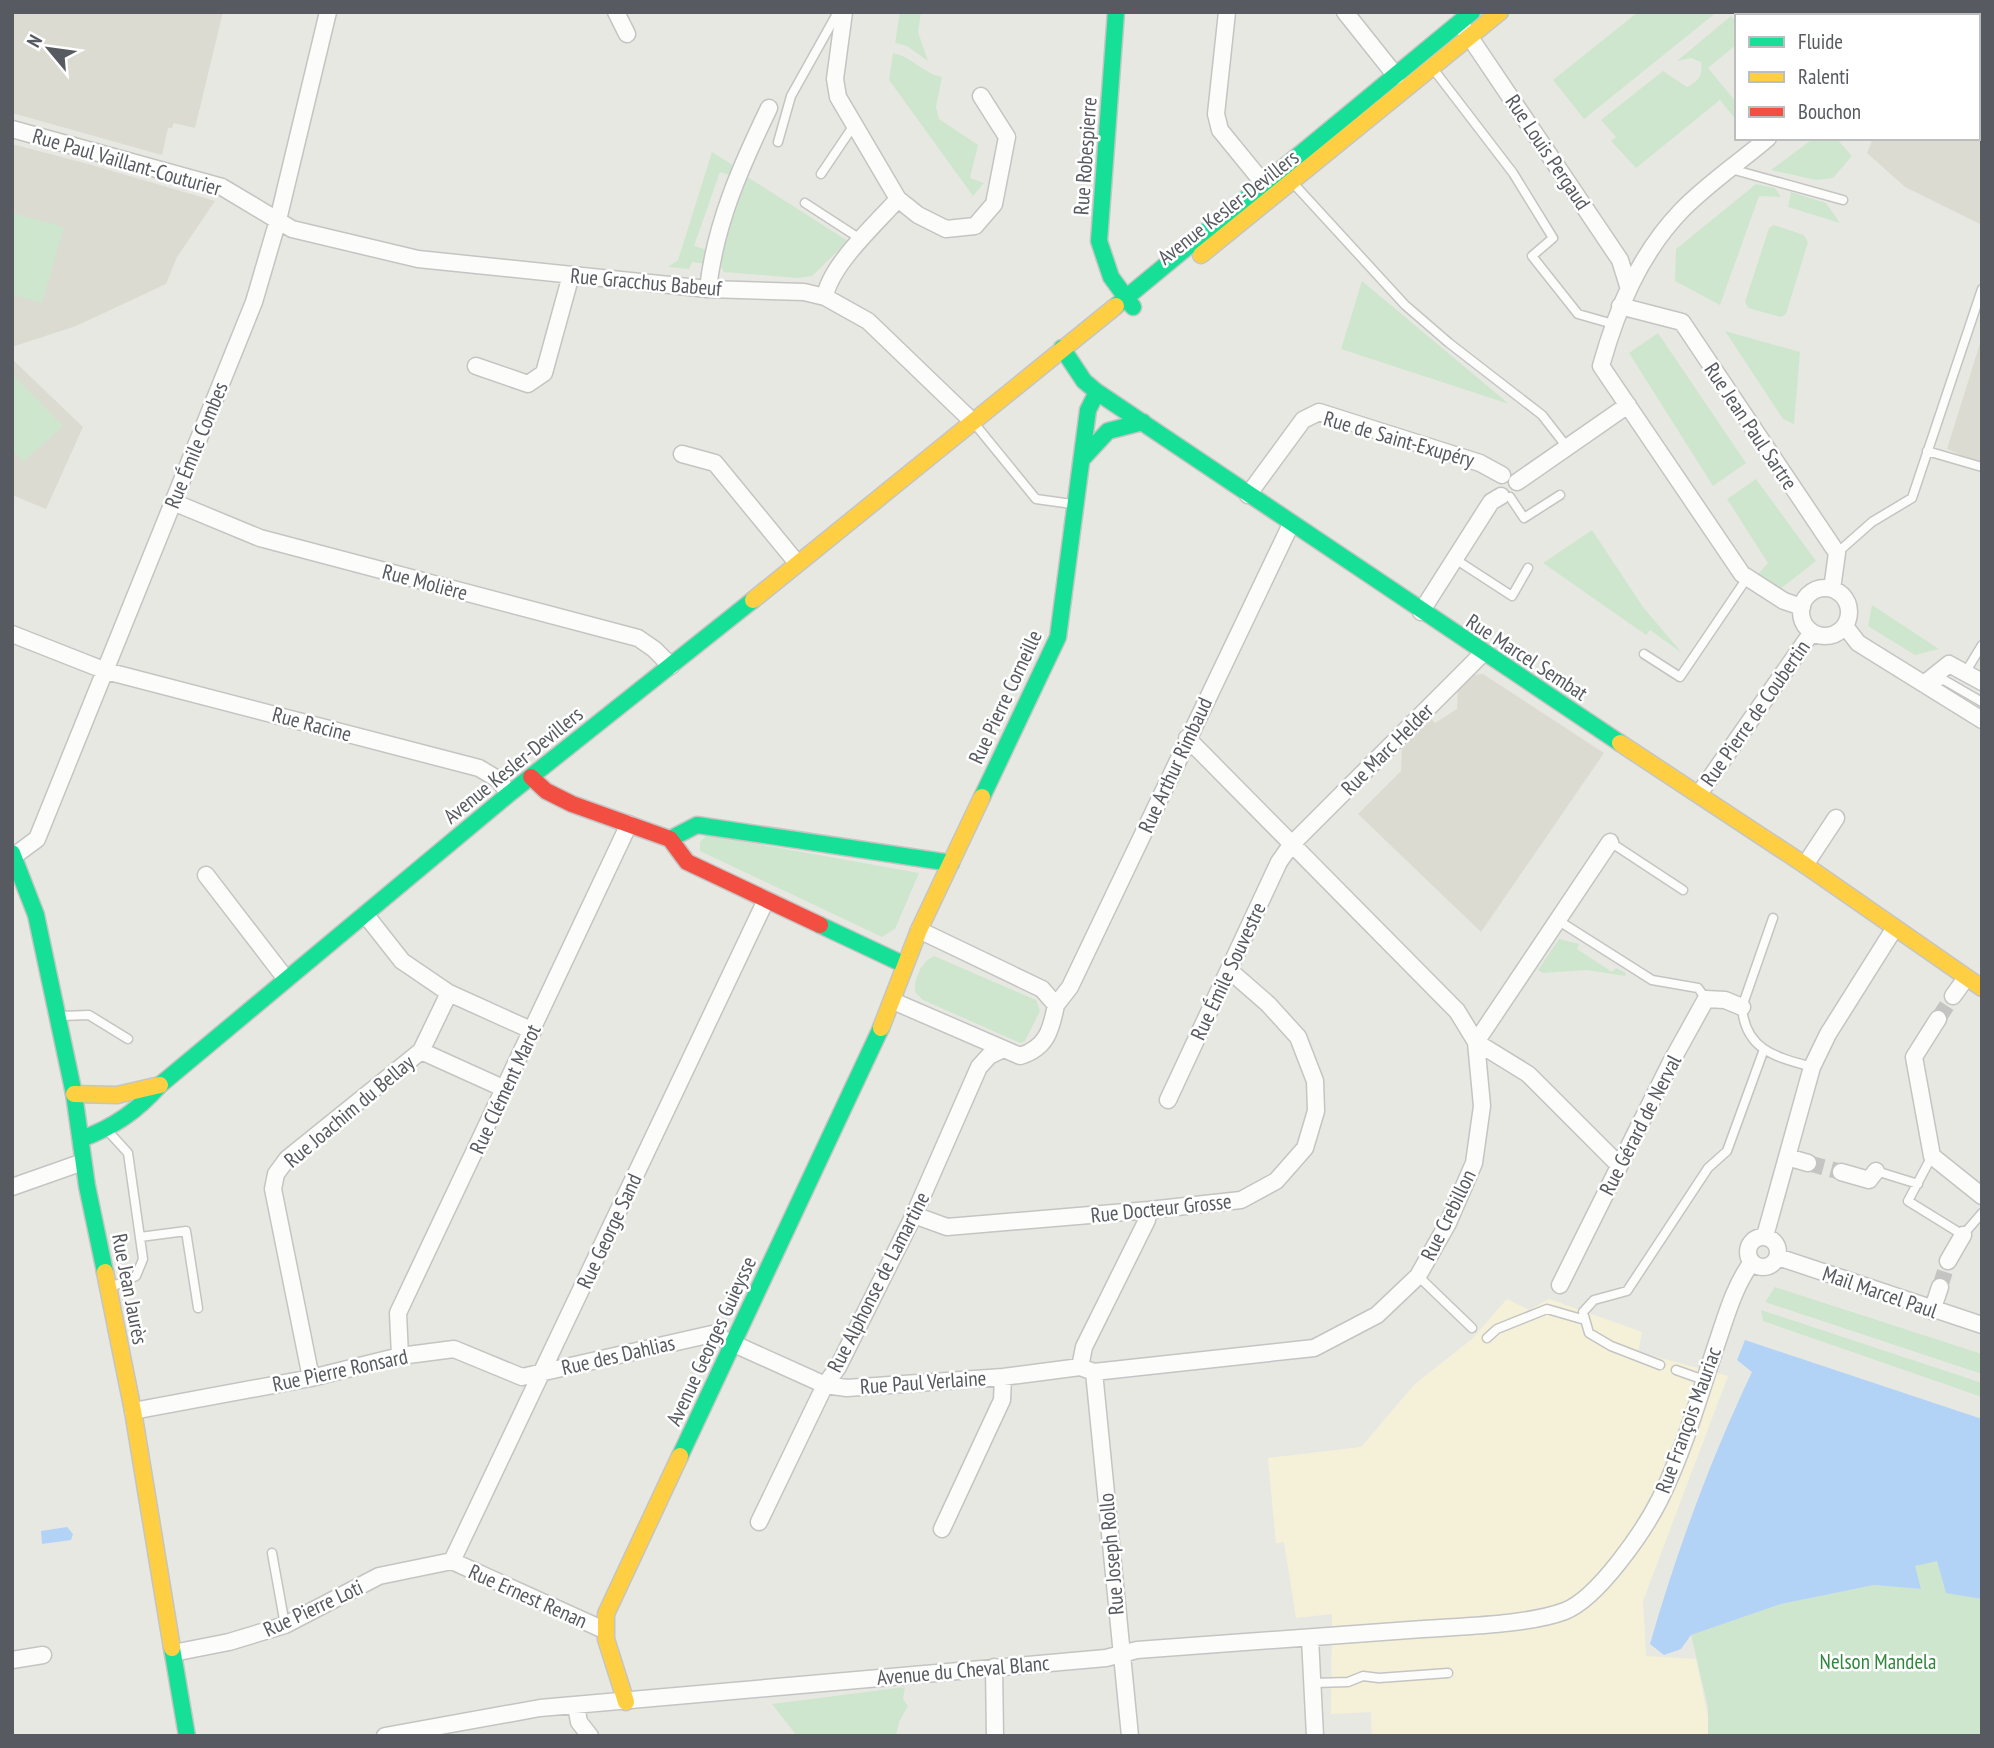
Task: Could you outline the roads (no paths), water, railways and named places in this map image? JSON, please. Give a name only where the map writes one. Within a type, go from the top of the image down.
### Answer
[{"type":"street","name":"Rue Émile Combes","points":[[13,855],[37,839],[254,302],[278,220],[328,12]]},
{"type":"street","points":[[616,12],[627,34]]},
{"type":"street","points":[[844,12],[835,79],[838,97],[898,199],[918,215],[946,229],[975,226],[994,204],[1007,137],[981,96]]},
{"type":"street","name":"Rue Robespierre","points":[[1116,12],[1099,241],[1113,284],[1129,302]]},
{"type":"street","points":[[1227,12],[1216,114],[1220,130],[1270,191]]},
{"type":"street","points":[[1345,12],[1396,76]]},
{"type":"street","name":"Avenue Kesler-Devillers","points":[[1270,191],[1293,183],[1500,12]]},
{"type":"street","name":"Avenue Kesler-Devillers","points":[[81,1139],[107,1130],[136,1112],[160,1085],[509,793],[974,422],[1270,191],[1465,17]]},
{"type":"street","name":"Rue Louis Pergaud","points":[[1465,17],[1469,36],[1620,260],[1628,286]]},
{"type":"street","points":[[708,289],[711,263],[733,184],[769,108]]},
{"type":"street","name":"Rue Paul Vaillant-Couturier","points":[[12,129],[222,187],[278,220]]},
{"type":"street","points":[[1766,140],[1682,211],[1628,286],[1601,366],[1747,578],[1784,601],[1801,607]]},
{"type":"street","points":[[825,297],[829,282],[898,199]]},
{"type":"street","name":"Rue Gracchus Babeuf","points":[[278,220],[302,233],[418,259],[708,289],[804,292],[825,297],[868,321],[974,422]]},
{"type":"street","points":[[477,366],[528,384],[544,373],[571,275]]},
{"type":"street","name":"Rue Jean Paul Sartre","points":[[1620,306],[1682,322],[1837,553]]},
{"type":"street","name":"Rue Marcel Sembat","points":[[1065,353],[1084,381],[1097,392],[1420,612],[1805,864],[1894,929],[1982,988]]},
{"type":"street","name":"Rue Pierre Corneille","points":[[905,965],[919,930],[1058,637],[1088,410],[1097,392]]},
{"type":"street","points":[[1420,612],[1491,502],[1629,405]]},
{"type":"street","name":"Rue de Saint-Exupéry","points":[[1248,495],[1303,420],[1319,412],[1480,463],[1508,488]]},
{"type":"street","points":[[1083,458],[1108,430],[1143,422]]},
{"type":"street","points":[[682,454],[715,463],[797,563]]},
{"type":"street","name":"Rue Molière","points":[[173,502],[260,538],[638,638],[671,666]]},
{"type":"street","name":"Rue Arthur Rimbaud","points":[[1003,1049],[1020,1056],[1037,1051],[1052,1026],[1056,1004],[1070,987],[1291,524]]},
{"type":"street","points":[[1832,589],[1837,553]]},
{"type":"street","points":[[1821,587],[1832,589],[1839,592],[1849,606],[1845,626],[1828,636],[1812,632],[1803,623],[1801,607],[1808,594],[1821,587]]},
{"type":"street","points":[[1845,626],[1858,643],[1982,720]]},
{"type":"street","name":"Rue Pierre de Coubertin","points":[[1699,794],[1812,632]]},
{"type":"street","name":"Rue Racine","points":[[12,634],[106,671],[479,768],[499,780],[509,793]]},
{"type":"street","name":"Rue Marc Helder","points":[[1291,845],[1483,653]]},
{"type":"street","points":[[1924,684],[1949,664],[1982,682]]},
{"type":"street","name":"Rue Crebillon","points":[[1087,1369],[1314,1348],[1377,1315],[1418,1276],[1448,1223],[1474,1163],[1482,1106],[1476,1042],[1457,1011],[1187,738]]},
{"type":"street","points":[[531,777],[546,791],[572,804],[670,839],[687,862],[905,965]]},
{"type":"street","points":[[1805,864],[1836,818]]},
{"type":"street","name":"Rue Clément Marot","points":[[400,1356],[398,1313],[629,824]]},
{"type":"street","points":[[670,839],[698,825],[951,863]]},
{"type":"street","points":[[1610,842],[1524,975],[1476,1042],[1528,1074],[1619,1165]]},
{"type":"street","name":"Rue Émile Souvestre","points":[[1168,1100],[1279,862],[1291,845]]},
{"type":"street","name":"Rue Jean Jaurès","points":[[13,855],[36,915],[74,1094],[83,1162],[133,1411],[187,1736]]},
{"type":"street","points":[[206,875],[286,979]]},
{"type":"street","name":"Rue George Sand","points":[[452,1561],[766,900]]},
{"type":"street","points":[[365,914],[402,961],[449,993],[533,1031]]},
{"type":"street","points":[[1765,1236],[1812,1067],[1828,1034],[1894,929]]},
{"type":"street","points":[[919,930],[1042,989],[1056,1004]]},
{"type":"street","name":"Avenue Georges Guieysse","points":[[604,1630],[606,1614],[893,1002],[905,965]]},
{"type":"street","name":"Rue Docteur Grosse","points":[[914,1215],[947,1227],[1149,1210],[1241,1200],[1276,1181],[1306,1148],[1316,1111],[1315,1081],[1298,1037],[1268,1004],[1229,970]]},
{"type":"street","points":[[1953,996],[1966,978]]},
{"type":"street","name":"Rue Joachim du Bellay","points":[[311,1378],[273,1189],[276,1174],[287,1159],[421,1051],[449,993]]},
{"type":"street","points":[[1706,999],[1725,1000],[1742,1007]]},
{"type":"street","name":"Rue Gérard de Nerval","points":[[1560,1285],[1706,999]]},
{"type":"street","points":[[893,1002],[1003,1049]]},
{"type":"street","points":[[1938,1019],[1914,1057],[1932,1156],[1940,1165],[1982,1195]]},
{"type":"street","name":"Rue Alphonse de Lamartine","points":[[759,1522],[825,1385],[838,1367],[914,1215],[979,1068],[989,1056],[1003,1049]]},
{"type":"street","name":"Rue Joachim du Bellay","points":[[421,1051],[505,1089]]},
{"type":"street","points":[[74,1094],[135,1094],[160,1085]]},
{"type":"street","points":[[1787,1157],[1808,1163]]},
{"type":"street","points":[[12,1187],[83,1162]]},
{"type":"street","points":[[1841,1172],[1869,1180],[1875,1171]]},
{"type":"street","points":[[1087,1369],[1084,1347],[1147,1220],[1149,1210]]},
{"type":"street","points":[[1948,1261],[1963,1235]]},
{"type":"street","points":[[1765,1236],[1775,1241],[1778,1257],[1768,1267],[1752,1262],[1748,1247],[1752,1241],[1765,1236]]},
{"type":"street","name":"Mail Marcel Paul","points":[[1778,1257],[1932,1311],[1982,1325]]},
{"type":"street","name":"Rue François Mauriac","points":[[1544,1616],[1566,1610],[1584,1600],[1646,1524],[1686,1437],[1736,1289],[1752,1262]]},
{"type":"street","points":[[1932,1311],[1940,1287]]},
{"type":"street","name":"Rue des Dahlias","points":[[542,1372],[712,1334],[734,1343]]},
{"type":"street","name":"Rue Paul Verlaine","points":[[734,1343],[825,1385],[847,1388],[1087,1369]]},
{"type":"street","name":"Rue Pierre Ronsard","points":[[133,1411],[311,1378],[400,1356],[454,1349],[522,1377],[542,1372]]},
{"type":"street","name":"Rue Joseph Rollo","points":[[1087,1369],[1130,1736]]},
{"type":"street","points":[[942,1529],[1002,1400],[1003,1377]]},
{"type":"street","name":"Rue Ernest Renan","points":[[452,1561],[604,1630]]},
{"type":"street","name":"Rue Pierre Loti","points":[[173,1653],[229,1642],[285,1625],[379,1576],[452,1561]]},
{"type":"street","name":"Avenue du Cheval Blanc","points":[[387,1736],[540,1708],[1121,1655],[1137,1650],[1310,1638],[1544,1616]]},
{"type":"street","points":[[604,1630],[609,1653],[625,1688],[626,1702]]},
{"type":"street","points":[[1310,1638],[1315,1736]]},
{"type":"street","points":[[12,1660],[43,1655]]},
{"type":"street","points":[[995,1667],[995,1736]]},
{"type":"street","points":[[576,1706],[579,1722],[590,1736]]},
{"type":"lane","points":[[778,142],[791,96],[838,12]]},
{"type":"lane","points":[[1432,68],[1513,173],[1553,238],[1532,256],[1578,314],[1613,324]]},
{"type":"lane","points":[[821,174],[854,125]]},
{"type":"lane","points":[[1731,169],[1843,200]]},
{"type":"lane","points":[[1293,183],[1405,305],[1542,415],[1567,447]]},
{"type":"lane","points":[[805,203],[862,240]]},
{"type":"lane","points":[[1837,553],[1872,523],[1912,498],[1982,289]]},
{"type":"lane","points":[[974,422],[1036,499],[1075,505]]},
{"type":"lane","points":[[1927,451],[1982,467]]},
{"type":"lane","points":[[1508,488],[1524,518],[1560,495]]},
{"type":"lane","points":[[1455,559],[1512,596],[1528,568]]},
{"type":"lane","points":[[1644,654],[1680,677],[1747,578]]},
{"type":"lane","points":[[1965,673],[1982,645]]},
{"type":"lane","points":[[1924,684],[1944,680],[1982,702]]},
{"type":"lane","points":[[1610,842],[1683,890]]},
{"type":"lane","points":[[1773,918],[1742,1007],[1743,1021],[1763,1052],[1812,1067]]},
{"type":"lane","points":[[1559,921],[1652,980],[1698,988],[1706,999]]},
{"type":"lane","points":[[58,1017],[89,1015],[128,1039]]},
{"type":"lane","points":[[1660,1365],[1611,1346],[1590,1333],[1583,1312],[1594,1300],[1628,1291],[1708,1168],[1727,1151],[1763,1052]]},
{"type":"lane","points":[[107,1130],[128,1153],[143,1259],[136,1276],[109,1288]]},
{"type":"lane","points":[[1932,1156],[1908,1201],[1963,1235],[1982,1213]]},
{"type":"lane","points":[[1875,1171],[1917,1184]]},
{"type":"lane","points":[[140,1237],[186,1231],[198,1308]]},
{"type":"lane","points":[[1418,1276],[1472,1328]]},
{"type":"lane","points":[[1487,1338],[1497,1329],[1547,1309],[1585,1320]]},
{"type":"lane","points":[[1676,1370],[1704,1380]]},
{"type":"lane","points":[[272,1553],[285,1625]]},
{"type":"lane","points":[[1314,1683],[1348,1682],[1363,1676],[1378,1678],[1448,1673]]},
{"type":"water","points":[[1745,1340],[1982,1419],[1982,1599],[1946,1593],[1937,1561],[1915,1566],[1921,1589],[1874,1585],[1781,1604],[1691,1635],[1681,1649],[1664,1655],[1650,1644],[1695,1506],[1752,1372],[1737,1360]]},
{"type":"water","points":[[67,1527],[73,1534],[71,1540],[42,1544],[41,1531]]},
{"type":"tunnel","points":[[1938,1019],[1953,996]]},
{"type":"tunnel","points":[[1808,1163],[1841,1172]]},
{"type":"tunnel","points":[[1940,1287],[1946,1268]]},
{"type":"park label","name":"Nelson Mandela","points":[[1878,1661]]}]
